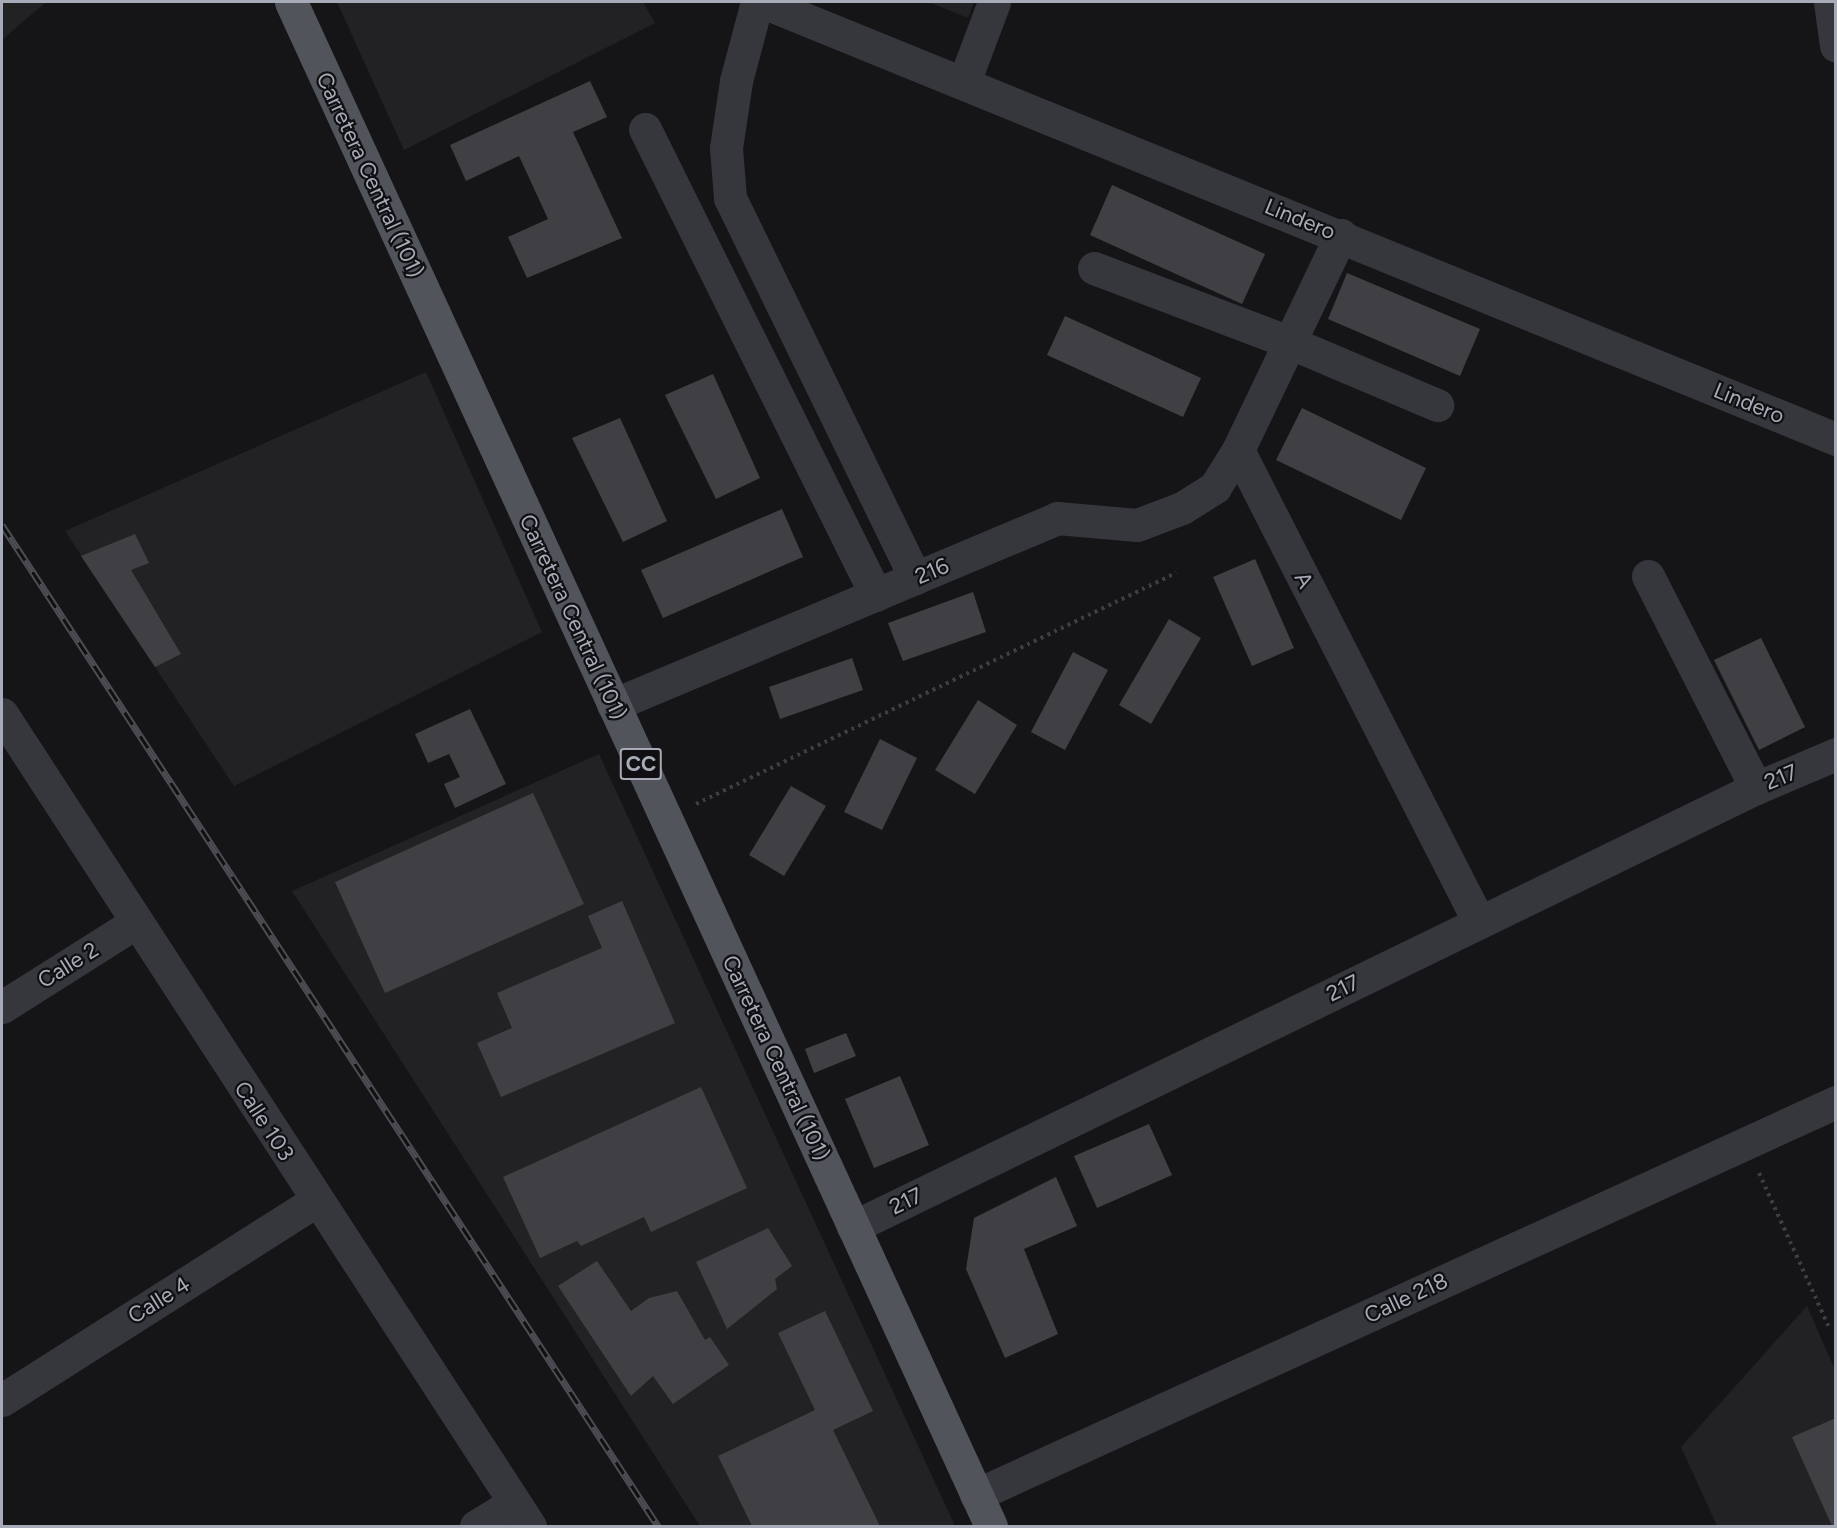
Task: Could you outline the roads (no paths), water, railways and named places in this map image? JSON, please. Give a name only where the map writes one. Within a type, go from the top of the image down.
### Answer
[{"type":"main road","name":"Carretera Central (101)","points":[[291,2],[991,1527]]},
{"type":"street","points":[[757,2],[736,81],[726,148],[730,198],[915,578]]},
{"type":"street","name":"Lindero","points":[[763,2],[1341,235],[1836,439]]},
{"type":"street","points":[[963,82],[994,2]]},
{"type":"street","points":[[1830,2],[1836,46]]},
{"type":"street","points":[[645,129],[876,595]]},
{"type":"street","points":[[1238,450],[1291,344],[1341,235]]},
{"type":"street","points":[[1095,268],[1291,344],[1437,405]]},
{"type":"street","name":"216","points":[[613,705],[1057,518],[1137,525],[1182,508],[1215,486],[1238,450]]},
{"type":"street","name":"A","points":[[1238,450],[1479,922]]},
{"type":"street","points":[[1648,576],[1756,788]]},
{"type":"street","name":"Calle 103","points":[[2,714],[135,924],[522,1515]]},
{"type":"street","name":"217","points":[[853,1227],[1756,788],[1836,754]]},
{"type":"street","name":"Calle 2","points":[[2,1008],[135,924]]},
{"type":"street","name":"Calle 218","points":[[976,1495],[1836,1102]]},
{"type":"street","name":"Calle 4","points":[[2,1400],[316,1201]]},
{"type":"street","points":[[476,1527],[522,1515]]},
{"type":"railway","points":[[2,525],[658,1526]]}]
